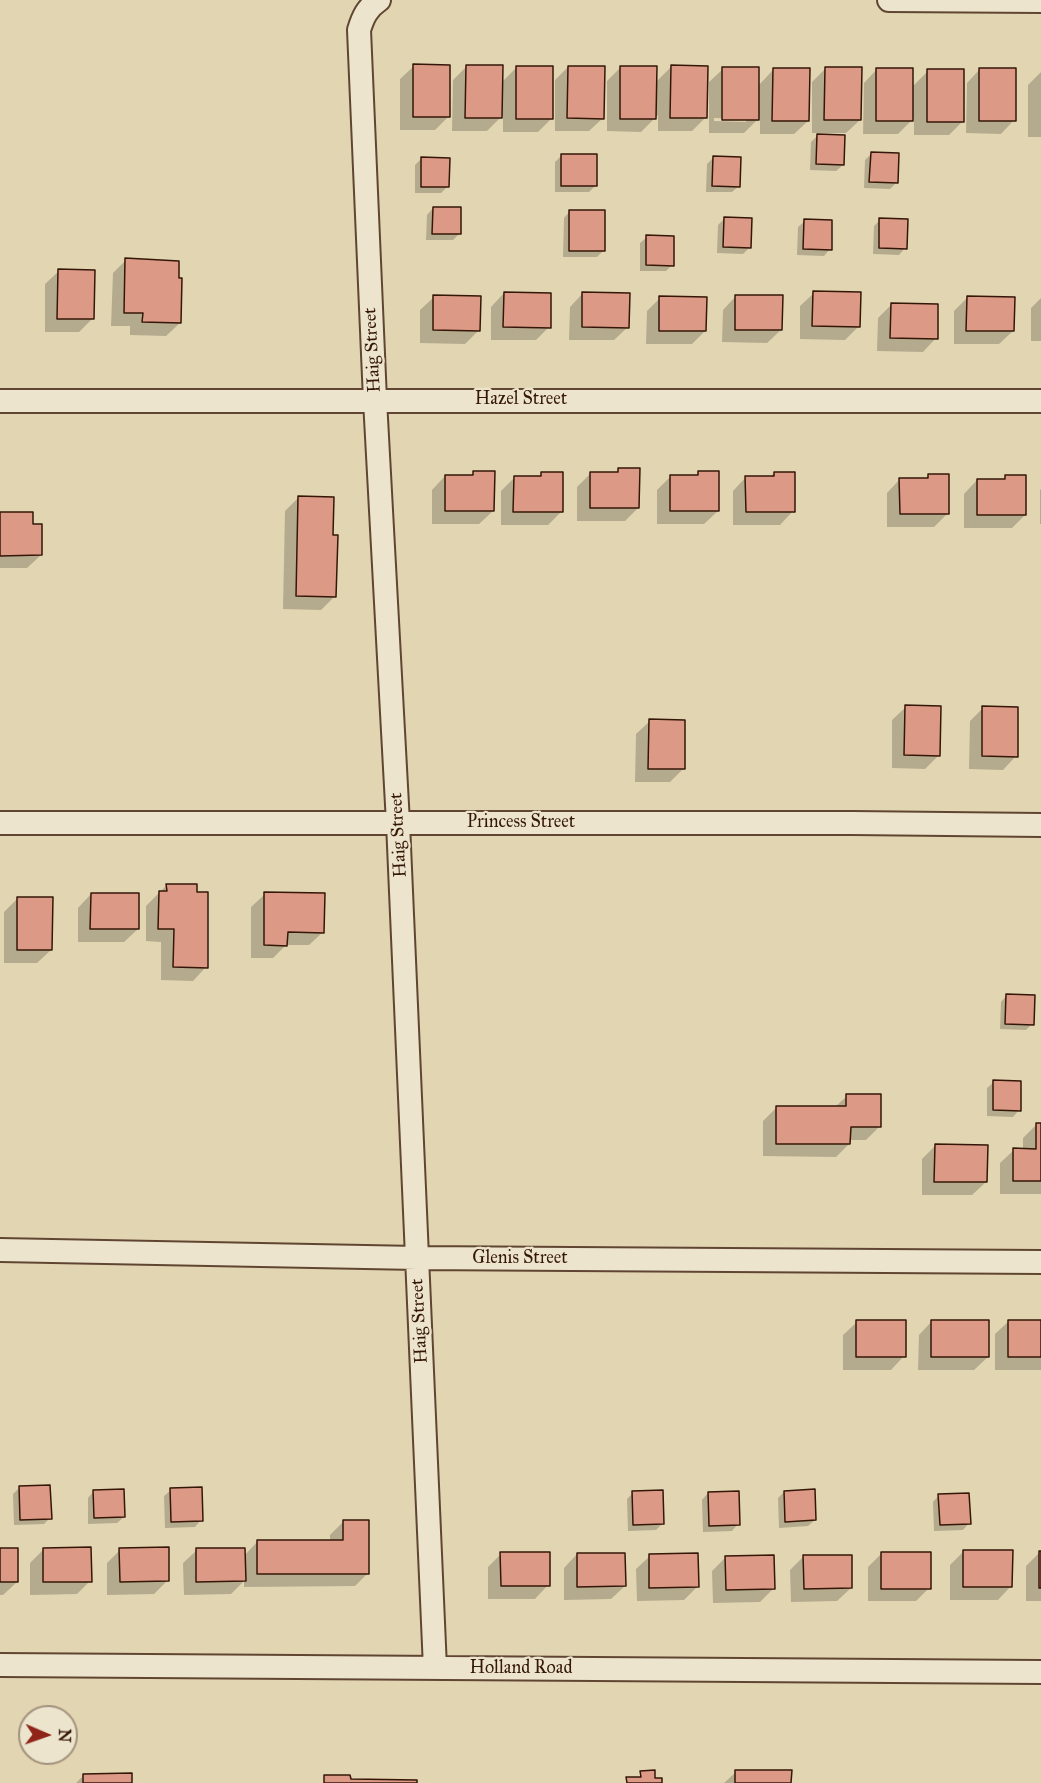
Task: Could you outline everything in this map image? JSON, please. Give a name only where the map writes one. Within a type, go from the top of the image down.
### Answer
[{"type":"street","points":[[889,0],[1041,1]]},
{"type":"street","name":"Haig Street","points":[[374,3],[363,17],[359,30],[375,400],[399,823],[435,1668]]},
{"type":"street","name":"Hazel Street","points":[[0,400],[1041,401]]},
{"type":"street","name":"Princess Street","points":[[0,823],[1041,825]]},
{"type":"street","name":"Glenis Street","points":[[0,1250],[417,1258],[1041,1262]]},
{"type":"street","name":"Holland Road","points":[[0,1665],[1041,1672]]},
{"type":"building","points":[[413,64],[450,65],[450,117],[413,117]]},
{"type":"building","points":[[466,65],[503,65],[502,118],[465,118]]},
{"type":"building","points":[[671,65],[708,66],[707,118],[670,118]]},
{"type":"building","points":[[516,66],[553,66],[553,119],[516,119]]},
{"type":"building","points":[[568,66],[605,66],[604,119],[567,118]]},
{"type":"building","points":[[620,66],[657,66],[656,119],[620,119]]},
{"type":"building","points":[[722,67],[759,67],[759,120],[722,120]]},
{"type":"building","points":[[825,67],[862,67],[861,120],[824,120]]},
{"type":"building","points":[[773,68],[810,68],[809,121],[772,121]]},
{"type":"building","points":[[876,68],[913,68],[913,121],[876,121]]},
{"type":"building","points":[[979,68],[1016,68],[1016,121],[979,121]]},
{"type":"building","points":[[927,69],[964,69],[964,122],[927,122]]},
{"type":"building","points":[[817,134],[845,135],[844,165],[816,164]]},
{"type":"building","points":[[871,152],[899,153],[898,183],[869,182]]},
{"type":"building","points":[[561,154],[597,154],[597,186],[561,186]]},
{"type":"building","points":[[713,156],[741,157],[740,187],[712,186]]},
{"type":"building","points":[[421,157],[450,158],[449,187],[421,187]]},
{"type":"building","points":[[433,207],[461,207],[461,234],[432,234]]},
{"type":"building","points":[[569,210],[605,210],[605,251],[569,251]]},
{"type":"building","points":[[724,217],[752,218],[751,248],[723,247]]},
{"type":"building","points":[[879,218],[908,219],[907,249],[879,248]]},
{"type":"building","points":[[804,219],[832,220],[832,250],[803,249]]},
{"type":"building","points":[[646,235],[674,236],[674,266],[646,265]]},
{"type":"building","points":[[125,258],[179,261],[179,278],[182,278],[181,323],[142,322],[143,313],[124,313]]},
{"type":"building","points":[[58,269],[95,270],[94,319],[57,319]]},
{"type":"building","points":[[813,291],[861,292],[860,327],[812,326]]},
{"type":"building","points":[[504,292],[551,293],[551,328],[503,327]]},
{"type":"building","points":[[582,292],[630,293],[629,328],[582,327]]},
{"type":"building","points":[[433,295],[481,296],[480,331],[433,330]]},
{"type":"building","points":[[735,295],[783,295],[782,330],[735,330]]},
{"type":"building","points":[[659,296],[707,297],[706,331],[659,331]]},
{"type":"building","points":[[967,296],[1015,297],[1014,331],[966,331]]},
{"type":"building","points":[[891,303],[938,304],[938,339],[890,338]]},
{"type":"building","points":[[618,468],[640,468],[639,508],[590,508],[590,472],[618,472]]},
{"type":"building","points":[[473,471],[495,471],[494,511],[445,511],[445,475],[473,475]]},
{"type":"building","points":[[698,471],[719,471],[719,511],[670,511],[670,475],[698,475]]},
{"type":"building","points":[[541,472],[563,472],[563,512],[513,512],[514,476],[541,476]]},
{"type":"building","points":[[774,472],[795,472],[795,512],[746,512],[745,476],[774,476]]},
{"type":"building","points":[[928,474],[949,474],[949,514],[900,514],[899,478],[928,478]]},
{"type":"building","points":[[1005,475],[1026,475],[1026,515],[977,515],[977,479],[1005,479]]},
{"type":"building","points":[[298,496],[334,497],[333,535],[338,535],[336,597],[296,596]]},
{"type":"building","points":[[0,512],[33,512],[33,524],[42,524],[42,555],[0,556]]},
{"type":"building","points":[[905,705],[941,706],[940,756],[904,755]]},
{"type":"building","points":[[982,706],[1018,707],[1018,757],[982,756]]},
{"type":"building","points":[[649,719],[685,720],[685,769],[648,769]]},
{"type":"building","points":[[166,884],[197,884],[197,892],[208,892],[208,968],[173,967],[174,929],[158,929],[159,891],[167,891]]},
{"type":"building","points":[[264,892],[325,893],[324,933],[288,932],[287,946],[264,945]]},
{"type":"building","points":[[91,893],[139,893],[139,929],[90,929]]},
{"type":"building","points":[[17,897],[53,897],[52,950],[17,950]]},
{"type":"building","points":[[1006,994],[1035,995],[1034,1025],[1005,1024]]},
{"type":"building","points":[[993,1080],[1021,1081],[1021,1111],[993,1110]]},
{"type":"building","points":[[846,1094],[881,1094],[881,1127],[851,1127],[850,1144],[776,1144],[776,1106],[846,1106]]},
{"type":"building","points":[[1036,1123],[1041,1123],[1041,1181],[1013,1181],[1013,1148],[1036,1149]]},
{"type":"building","points":[[935,1144],[988,1145],[987,1182],[934,1182]]},
{"type":"building","points":[[856,1320],[906,1320],[906,1357],[856,1357]]},
{"type":"building","points":[[931,1320],[989,1320],[989,1357],[931,1357]]},
{"type":"building","points":[[1008,1320],[1041,1320],[1041,1357],[1008,1357]]},
{"type":"building","points":[[50,1485],[52,1519],[20,1520],[19,1486]]},
{"type":"building","points":[[202,1487],[203,1521],[171,1522],[170,1488]]},
{"type":"building","points":[[124,1489],[125,1517],[94,1518],[93,1490]]},
{"type":"building","points":[[815,1489],[816,1520],[785,1522],[784,1491]]},
{"type":"building","points":[[663,1490],[664,1524],[633,1525],[632,1491]]},
{"type":"building","points":[[739,1491],[740,1525],[709,1526],[708,1492]]},
{"type":"building","points":[[969,1493],[971,1524],[940,1525],[938,1494]]},
{"type":"building","points":[[343,1520],[369,1520],[369,1574],[257,1574],[257,1540],[343,1540]]},
{"type":"building","points":[[91,1547],[92,1582],[43,1582],[43,1548]]},
{"type":"building","points":[[169,1547],[169,1581],[120,1582],[119,1548]]},
{"type":"building","points":[[0,1548],[18,1548],[18,1582],[0,1582]]},
{"type":"building","points":[[196,1548],[245,1548],[246,1581],[196,1582]]},
{"type":"building","points":[[963,1550],[1013,1550],[1012,1587],[963,1587]]},
{"type":"building","points":[[1039,1551],[1041,1551],[1041,1588],[1039,1588]]},
{"type":"building","points":[[500,1552],[550,1552],[550,1586],[501,1586]]},
{"type":"building","points":[[881,1552],[931,1552],[931,1589],[881,1589]]},
{"type":"building","points":[[577,1553],[625,1553],[626,1586],[577,1587]]},
{"type":"building","points":[[698,1553],[699,1587],[649,1588],[649,1554]]},
{"type":"building","points":[[774,1555],[775,1589],[726,1590],[725,1556]]},
{"type":"building","points":[[803,1555],[852,1555],[852,1588],[804,1589]]},
{"type":"building","points":[[655,1770],[655,1778],[662,1778],[662,1783],[627,1783],[626,1777],[641,1777],[640,1771]]},
{"type":"building","points":[[735,1770],[792,1770],[791,1783],[735,1783]]},
{"type":"building","points":[[132,1773],[132,1783],[83,1783],[83,1774]]},
{"type":"building","points":[[324,1775],[350,1775],[351,1779],[417,1780],[417,1783],[324,1783]]}]
